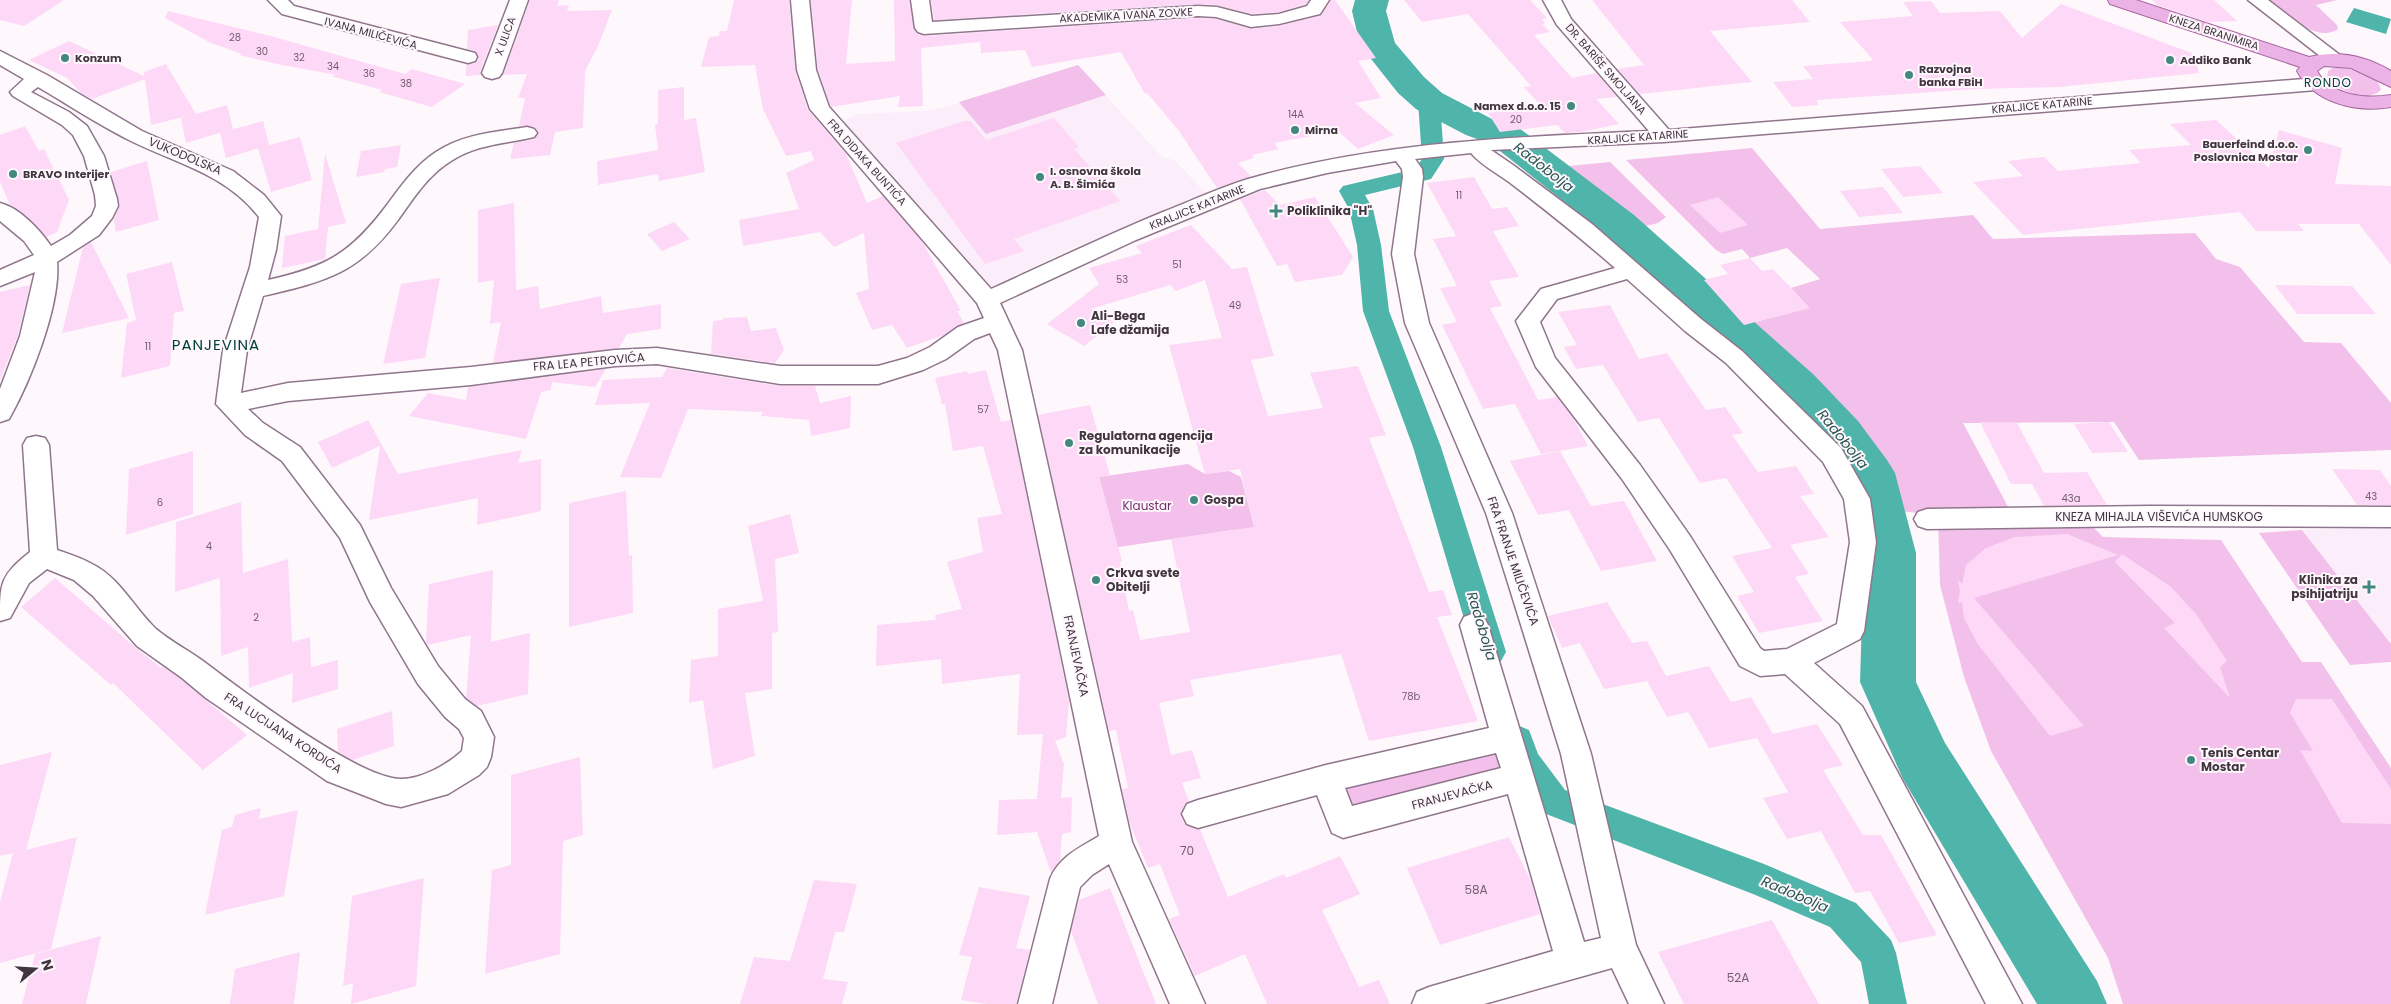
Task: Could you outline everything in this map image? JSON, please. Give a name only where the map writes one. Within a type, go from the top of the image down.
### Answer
[{"type":"main road","name":"KNEZA BRANIMIRA","points":[[2117,0],[2150,7],[2313,74],[2342,98],[2382,102]]},
{"type":"main road","points":[[2313,74],[2320,60],[2336,59],[2369,67],[2391,80]]},
{"type":"main road","points":[[2382,102],[2391,123]]},
{"type":"street","name":"IVANA MILIČEVIĆA","points":[[277,0],[288,10],[306,16],[468,58]]},
{"type":"street","name":"X ULICA","points":[[492,73],[519,0]]},
{"type":"street","name":"FRA DIDAKA BUNTIĆA","points":[[800,0],[806,70],[812,95],[820,110],[921,222],[992,311]]},
{"type":"street","name":"AKADEMIKA IVANA ZOVKE","points":[[920,0],[924,28],[1198,11],[1217,12],[1251,22],[1279,19],[1314,10],[1320,0]]},
{"type":"street","name":"DR. BARIŠE SMOLJANA","points":[[1552,0],[1564,20],[1664,136]]},
{"type":"street","points":[[2257,0],[2336,59]]},
{"type":"street","name":"VUKODOLSKA","points":[[0,57],[136,135],[220,171],[254,196],[270,216],[265,255],[234,352],[228,404]]},
{"type":"street","name":"KRALJICE KATARINE","points":[[992,311],[1061,264],[1218,197],[1254,184],[1327,167],[1408,166],[1445,148],[1527,142],[1664,136],[2313,74]]},
{"type":"street","points":[[0,279],[82,239],[96,228],[107,205],[98,168],[87,142],[76,127],[59,114],[28,100],[20,92],[28,84],[40,79]]},
{"type":"street","points":[[253,291],[314,275],[332,269],[348,260],[372,239],[421,175],[460,146],[527,133]]},
{"type":"street","points":[[1485,145],[1486,158],[1506,169],[1584,229],[1630,271],[1734,357],[1832,455],[1856,499],[1864,542],[1850,631],[1791,661],[1760,664],[1750,657],[1680,543],[1637,480],[1544,361],[1528,322],[1549,294],[1630,271]]},
{"type":"street","name":"FRA FRANJE MILIČEVIĆA","points":[[1408,166],[1403,254],[1417,323],[1499,513],[1576,754],[1620,949]]},
{"type":"street","points":[[0,210],[37,241],[46,257],[46,279],[37,314],[7,404],[0,413]]},
{"type":"street","name":"FRA LEA PETROVIĆA","points":[[228,404],[288,392],[463,377],[615,358],[656,356],[780,375],[878,375],[915,364],[938,353],[966,334],[992,311]]},
{"type":"street","name":"FRANJEVAČKA","points":[[992,311],[1010,350],[1116,843],[1188,1004]]},
{"type":"street","name":"FRA LUCIJANA KORDIĆA","points":[[44,556],[84,572],[103,588],[146,638],[192,669],[216,690],[338,772],[386,790],[401,793],[437,784],[468,765],[476,757],[479,737],[470,720],[455,708],[428,675],[380,594],[350,532],[291,454],[254,429],[228,404]]},
{"type":"street","points":[[0,610],[19,575],[44,556],[36,445]]},
{"type":"street","name":"KNEZA MIHAJLA VIŠEVIĆA HUMSKOG","points":[[1927,519],[2150,516],[2391,517]]},
{"type":"street","points":[[1474,625],[1573,961]]},
{"type":"street","points":[[1791,661],[1851,715],[1971,944],[2005,1004]]},
{"type":"street","points":[[1198,814],[1326,779],[1506,737]]},
{"type":"street","name":"FRANJEVAČKA","points":[[1326,779],[1343,823],[1518,778]]},
{"type":"street","points":[[1035,1004],[1066,879],[1080,864],[1116,843]]},
{"type":"street","points":[[1430,1004],[1573,961],[1620,949],[1647,1004]]},
{"type":"shaded area","points":[[1361,0],[1384,0],[1384,18],[1388,35],[1395,50],[1418,77],[1458,111],[1425,119],[1376,52],[1360,22]]},
{"type":"shaded area","points":[[2354,8],[2391,19],[2386,34],[2346,22]]},
{"type":"shaded area","name":"I. osnovna škola A. B. Šimića","points":[[1078,65],[1162,157],[1174,160],[1208,195],[1080,245],[983,290],[844,121],[858,114],[925,111],[950,106]]},
{"type":"shaded area","name":"Klinika za psihijatriju","points":[[2391,527],[2391,644],[2302,530]]},
{"type":"green space","points":[[2265,0],[2337,0],[2316,5],[2337,25],[2338,29],[2329,33],[2310,30]]},
{"type":"green space","points":[[1078,65],[1106,95],[986,134],[959,102]]},
{"type":"green space","name":"RONDO","points":[[2333,68],[2346,68],[2369,75],[2379,84],[2381,90],[2375,94],[2361,95],[2337,87],[2327,78],[2328,71]]},
{"type":"green space","points":[[1752,148],[1820,229],[1973,215],[1993,239],[2195,233],[2216,259],[2240,267],[2304,342],[2341,343],[2391,403],[2391,450],[2139,460],[2114,422],[1963,423],[2012,514],[1928,514],[1899,511],[1881,472],[1825,400],[1782,354],[1744,325],[1809,308],[1791,288],[1820,279],[1787,248],[1750,258],[1742,249],[1723,254],[1716,250],[1626,160]]},
{"type":"green space","points":[[1610,162],[1666,217],[1658,223],[1637,228],[1559,167]]},
{"type":"green space","name":"Klaustar","points":[[1188,464],[1205,474],[1229,471],[1241,477],[1265,568],[1233,530],[1112,548],[1112,525],[1099,477]]},
{"type":"green space","name":"Tenis Centar Mostar","points":[[2083,517],[2103,537],[2221,540],[2302,662],[2321,662],[2391,768],[2391,1004],[2123,1004],[2108,958],[1991,751],[1964,677],[1940,585],[1938,519]]},
{"type":"green space","points":[[2302,530],[2391,644],[2391,662],[2350,665],[2259,533]]},
{"type":"green space","points":[[1492,745],[1508,776],[1355,815],[1339,781]]},
{"type":"building","points":[[0,0],[64,0],[24,26],[0,20]]},
{"type":"building","points":[[530,0],[559,0],[557,6],[569,5],[567,11],[612,10],[598,46],[585,71],[583,128],[555,132],[550,155],[510,159],[514,143],[534,139],[539,133],[535,127],[519,126],[525,98],[518,98],[527,74],[503,75]]},
{"type":"building","points":[[734,0],[789,0],[795,70],[808,110],[846,154],[867,203],[883,196],[923,243],[961,311],[957,311],[964,323],[944,335],[907,348],[892,325],[872,330],[856,293],[869,289],[864,233],[834,247],[820,232],[743,246],[739,220],[799,209],[786,173],[814,160],[811,151],[786,156],[763,109],[755,65],[701,67],[709,37],[719,36],[720,31],[727,31]]},
{"type":"building","points":[[811,0],[852,0],[846,64],[895,61],[894,0],[909,0],[914,29],[917,34],[924,36],[1198,18],[1216,19],[1251,29],[1279,26],[1320,16],[1331,0],[1335,0],[1376,58],[1358,61],[1381,98],[1355,103],[1394,135],[1358,149],[1338,131],[1274,143],[1279,149],[1252,155],[1254,158],[1238,163],[1251,176],[1217,188],[1179,131],[1147,93],[1145,94],[1121,52],[1032,67],[1025,50],[981,53],[980,42],[921,48],[923,106],[898,107],[900,96],[831,107],[818,70]]},
{"type":"building","points":[[931,0],[1309,0],[1306,4],[1279,12],[1252,14],[1217,5],[1198,4],[934,20]]},
{"type":"building","points":[[1404,0],[1530,0],[1547,18],[1542,19],[1545,23],[1542,24],[1550,32],[1534,35],[1572,78],[1596,73],[1617,97],[1596,99],[1619,124],[1581,132],[1565,133],[1557,125],[1500,132],[1488,113],[1541,106],[1524,87],[1531,86],[1468,14],[1422,22]]},
{"type":"building","points":[[1592,0],[1792,0],[1810,22],[1710,31],[1752,82],[1640,94],[1617,69],[1644,65]]},
{"type":"building","points":[[2152,0],[2214,0],[2237,21],[2208,22],[2157,5]]},
{"type":"building","points":[[1931,1],[1940,13],[2000,11],[2022,38],[2061,4],[2194,54],[2199,73],[2059,87],[1977,89],[1816,100],[1819,105],[1792,107],[1773,82],[1813,79],[1803,66],[1873,60],[1840,22],[1913,16],[1903,2]]},
{"type":"building","points":[[168,11],[274,37],[405,74],[412,69],[465,84],[432,107],[379,92],[382,90],[331,76],[337,75],[240,55],[242,54],[211,43],[165,18]]},
{"type":"building","points":[[498,25],[480,72],[481,75],[466,76],[466,65],[476,63],[479,58],[475,51],[467,49],[468,30]]},
{"type":"building","points":[[69,41],[144,76],[144,72],[166,64],[196,114],[227,105],[233,129],[186,143],[181,118],[187,116],[151,125],[145,79],[92,99],[81,93],[67,78],[29,60]]},
{"type":"building","points":[[684,87],[684,120],[696,118],[705,172],[659,181],[658,174],[598,185],[597,161],[658,150],[655,125],[658,124],[658,90]]},
{"type":"building","points":[[1054,118],[1079,147],[1074,149],[1120,201],[1014,239],[1024,251],[985,264],[896,143],[964,121],[971,121],[986,140]]},
{"type":"building","points":[[2216,120],[2269,168],[2279,130],[2342,148],[2335,184],[2391,186],[2391,265],[2359,224],[2298,224],[2304,231],[2256,231],[2240,212],[2023,235],[1973,182],[2023,176],[2008,161],[2044,157],[2058,171],[2141,163],[2129,150],[2191,145],[2170,124]]},
{"type":"building","points":[[263,121],[269,145],[226,158],[220,133]]},
{"type":"building","points":[[25,126],[39,151],[44,149],[69,200],[57,232],[46,237],[30,219],[10,205],[0,182],[0,135]]},
{"type":"building","points":[[300,137],[312,180],[271,192],[258,148]]},
{"type":"building","points":[[401,145],[397,167],[385,169],[384,172],[356,177],[361,151]]},
{"type":"building","points":[[325,154],[346,223],[328,227],[325,259],[282,268],[285,236],[318,229]]},
{"type":"building","points":[[147,161],[159,220],[116,232],[114,219],[120,206],[111,172]]},
{"type":"building","points":[[1920,166],[1943,193],[1903,197],[1881,169]]},
{"type":"building","points":[[1474,177],[1492,209],[1507,207],[1519,226],[1493,231],[1519,277],[1489,281],[1502,306],[1490,308],[1538,400],[1557,397],[1573,418],[1588,446],[1541,454],[1515,404],[1483,409],[1442,325],[1457,322],[1440,288],[1457,286],[1433,239],[1456,236],[1427,183]]},
{"type":"building","points":[[1883,187],[1903,213],[1859,217],[1840,191]]},
{"type":"building","points":[[1265,190],[1280,205],[1315,197],[1353,257],[1342,275],[1295,282],[1287,264],[1277,266],[1240,199]]},
{"type":"building","points":[[1718,197],[1748,225],[1720,233],[1690,205]]},
{"type":"building","points":[[514,203],[516,290],[538,286],[540,309],[601,296],[603,313],[661,304],[661,329],[627,334],[619,348],[493,363],[501,322],[490,324],[494,280],[478,283],[478,210]]},
{"type":"building","points":[[674,222],[690,239],[662,251],[647,234]]},
{"type":"building","points":[[1191,225],[1232,269],[1247,267],[1274,356],[1251,360],[1268,416],[1323,408],[1310,373],[1358,366],[1386,435],[1369,438],[1429,592],[1443,590],[1452,615],[1437,617],[1478,721],[1369,741],[1341,654],[1190,680],[1194,696],[1159,703],[1171,755],[1192,750],[1201,778],[1182,783],[1189,801],[1185,803],[1180,815],[1186,826],[1200,829],[1228,897],[1284,874],[1286,878],[1340,856],[1360,894],[1322,910],[1359,987],[1379,980],[1390,1004],[1267,1004],[1245,954],[1195,976],[1169,919],[1180,915],[1160,864],[1148,868],[1130,824],[1122,789],[1128,788],[1116,730],[1109,731],[1038,415],[1090,405],[1110,475],[1099,477],[1122,561],[1120,562],[1129,611],[1133,610],[1140,640],[1190,632],[1171,539],[1254,527],[1240,469],[1205,474],[1169,345],[1222,338],[1205,280],[1176,291],[1170,285],[1091,309],[1114,322],[1084,346],[1047,324],[1099,284],[1089,268],[1142,253],[1136,246]]},
{"type":"building","points":[[91,242],[129,318],[62,333],[83,247]]},
{"type":"building","points":[[1750,258],[1762,271],[1773,269],[1810,308],[1744,325],[1704,280],[1728,274],[1720,265]]},
{"type":"building","points":[[172,262],[184,311],[174,313],[170,366],[121,378],[127,323],[136,320],[126,274]]},
{"type":"building","points":[[440,278],[425,358],[383,364],[401,284]]},
{"type":"building","points":[[30,285],[18,335],[0,380],[0,292]]},
{"type":"building","points":[[2275,285],[2352,286],[2376,314],[2297,314]]},
{"type":"building","points":[[1610,305],[1639,359],[1667,353],[1706,410],[1725,407],[1743,433],[1732,435],[1758,472],[1796,466],[1814,494],[1800,496],[1829,537],[1790,545],[1809,574],[1795,577],[1823,621],[1759,633],[1737,596],[1754,592],[1732,556],[1772,548],[1726,478],[1700,483],[1659,418],[1638,422],[1603,365],[1576,369],[1564,347],[1577,345],[1558,312]]},
{"type":"building","points":[[747,317],[751,331],[776,328],[784,350],[775,363],[711,354],[713,321],[723,320],[723,318]]},
{"type":"building","points":[[667,368],[780,386],[815,386],[820,403],[851,396],[850,428],[811,436],[809,420],[761,416],[763,412],[688,409],[661,478],[620,477],[650,403],[595,405],[603,380],[662,377]]},
{"type":"building","points":[[606,369],[595,387],[552,382],[551,390],[541,392],[526,439],[409,416],[428,393],[466,400],[468,387]]},
{"type":"building","points":[[986,370],[1001,422],[1011,420],[1069,701],[1066,737],[1055,741],[1064,764],[1061,798],[1072,797],[1071,832],[1062,834],[1060,861],[1051,873],[1037,832],[997,835],[999,800],[1037,799],[1043,734],[1017,735],[1020,674],[942,684],[941,659],[876,666],[877,625],[936,620],[935,615],[962,609],[947,562],[983,552],[977,518],[1002,514],[983,446],[953,451],[945,404],[942,404],[935,378],[967,371],[968,374]]},
{"type":"building","points":[[368,420],[398,474],[522,450],[518,463],[541,459],[541,511],[477,525],[478,498],[369,520],[380,446],[332,468],[318,442]]},
{"type":"building","points":[[1980,422],[2017,423],[2044,473],[2087,472],[2107,505],[2044,506],[2032,484],[2011,484]]},
{"type":"building","points":[[2109,422],[2128,452],[2092,453],[2074,424]]},
{"type":"building","points":[[193,451],[193,514],[126,535],[129,469]]},
{"type":"building","points":[[1560,451],[1591,506],[1624,501],[1657,561],[1601,571],[1569,510],[1538,515],[1510,461]]},
{"type":"building","points":[[2332,469],[2380,470],[2391,486],[2391,505],[2357,505]]},
{"type":"building","points":[[626,491],[629,556],[632,555],[633,613],[569,627],[569,503]]},
{"type":"building","points":[[241,502],[243,573],[288,559],[292,642],[310,637],[311,667],[308,668],[338,660],[338,689],[292,703],[293,673],[249,688],[248,647],[221,656],[220,578],[175,592],[176,522]]},
{"type":"building","points":[[790,514],[799,553],[775,559],[778,632],[772,633],[772,689],[745,693],[755,756],[713,769],[703,700],[689,703],[691,660],[718,656],[718,609],[763,601],[748,526]]},
{"type":"building","points":[[2067,534],[2118,555],[1974,598],[2084,726],[2050,736],[1977,643],[1964,618],[1962,602],[1958,603],[1960,591],[1958,580],[1962,584],[1966,565],[1986,548],[2015,537]]},
{"type":"building","points":[[2122,554],[2170,586],[2196,614],[2227,661],[2220,667],[2230,698],[2164,628],[2175,623],[2115,562]]},
{"type":"building","points":[[493,570],[491,642],[530,633],[528,694],[477,706],[466,698],[471,635],[428,645],[426,642],[429,584]]},
{"type":"building","points":[[55,578],[136,648],[161,668],[163,667],[181,679],[247,735],[203,770],[113,683],[111,685],[21,607]]},
{"type":"building","points":[[1607,602],[1632,643],[1647,641],[1666,676],[1709,666],[1731,702],[1751,697],[1773,734],[1817,724],[1843,765],[1823,770],[1863,835],[1881,835],[1937,935],[1899,943],[1870,891],[1855,893],[1821,831],[1787,839],[1763,798],[1788,792],[1757,738],[1709,748],[1688,712],[1667,717],[1647,681],[1604,689],[1580,643],[1562,648],[1548,616]]},
{"type":"building","points":[[2296,699],[2332,699],[2391,789],[2391,824],[2342,823],[2300,750],[2313,751],[2290,713]]},
{"type":"building","points":[[392,711],[394,746],[353,760],[338,752],[337,729]]},
{"type":"building","points":[[52,752],[26,850],[77,837],[51,949],[0,963],[0,902],[13,853],[0,856],[0,765]]},
{"type":"building","points":[[580,757],[583,835],[563,841],[560,954],[485,974],[492,870],[511,865],[511,775]]},
{"type":"building","points":[[261,808],[259,819],[298,810],[284,896],[205,915],[222,830],[232,827],[235,815]]},
{"type":"building","points":[[1509,837],[1531,881],[1540,914],[1440,945],[1407,868]]},
{"type":"building","points":[[424,878],[416,986],[351,1004],[353,983],[343,986],[352,896]]},
{"type":"building","points":[[814,880],[857,884],[844,932],[835,932],[823,979],[848,982],[842,1004],[740,1004],[754,957],[790,961]]},
{"type":"building","points":[[979,887],[1030,896],[1016,948],[1030,950],[1016,1004],[986,1004],[961,1000],[972,957],[959,955]]},
{"type":"building","points":[[1110,888],[1156,1004],[1098,1004],[1071,931],[1079,900]]},
{"type":"building","points":[[1772,920],[1819,1004],[1684,1004],[1658,952]]},
{"type":"building","points":[[101,936],[86,1004],[22,1004],[35,954]]},
{"type":"building","points":[[300,952],[294,1004],[230,1004],[235,969]]},
{"type":"waterway","name":"Radobolja","points":[[1372,0],[1369,11],[1378,45],[1411,85],[1429,101],[1479,127],[1505,136],[1619,224],[1798,387],[1841,433],[1870,473],[1890,553],[1888,682],[1924,761],[2074,1004]]},
{"type":"waterway","name":"Radobolja","points":[[1429,101],[1433,159],[1423,174],[1351,191],[1361,209],[1369,245],[1376,311],[1427,447],[1490,652]]},
{"type":"waterway","name":"Radobolja","points":[[1517,740],[1523,761],[1553,801],[1764,881],[1843,915],[1878,953],[1888,1004]]},
{"type":"place","name":"Konzum","points":[[65,58]]},
{"type":"place","name":"Addiko Bank","points":[[2170,60]]},
{"type":"place","name":"Razvojna banka FBiH","points":[[1909,75]]},
{"type":"place","name":"Namex d.o.o. 15","points":[[1571,106]]},
{"type":"place","name":"Mirna","points":[[1295,130]]},
{"type":"place","name":"Bauerfeind d.o.o. Poslovnica Mostar","points":[[2308,150]]},
{"type":"place","name":"BRAVO Interijer","points":[[13,174]]},
{"type":"place","name":"I. osnovna škola A. B. Šimića","points":[[1040,177]]},
{"type":"place","name":"Poliklinika \"H\"","points":[[1276,211]]},
{"type":"place","name":"Ali-Bega Lafe džamija","points":[[1081,323]]},
{"type":"place","name":"Regulatorna agencija za komunikacije","points":[[1069,443]]},
{"type":"place","name":"Gospa","points":[[1194,500]]},
{"type":"place","name":"Crkva svete Obitelji","points":[[1096,580]]},
{"type":"place","name":"Klinika za psihijatriju","points":[[2369,587]]},
{"type":"place","name":"Tenis Centar Mostar","points":[[2191,760]]},
{"type":"district","name":"RONDO","points":[[2328,83]]},
{"type":"district","name":"PANJEVINA","points":[[216,345]]}]
